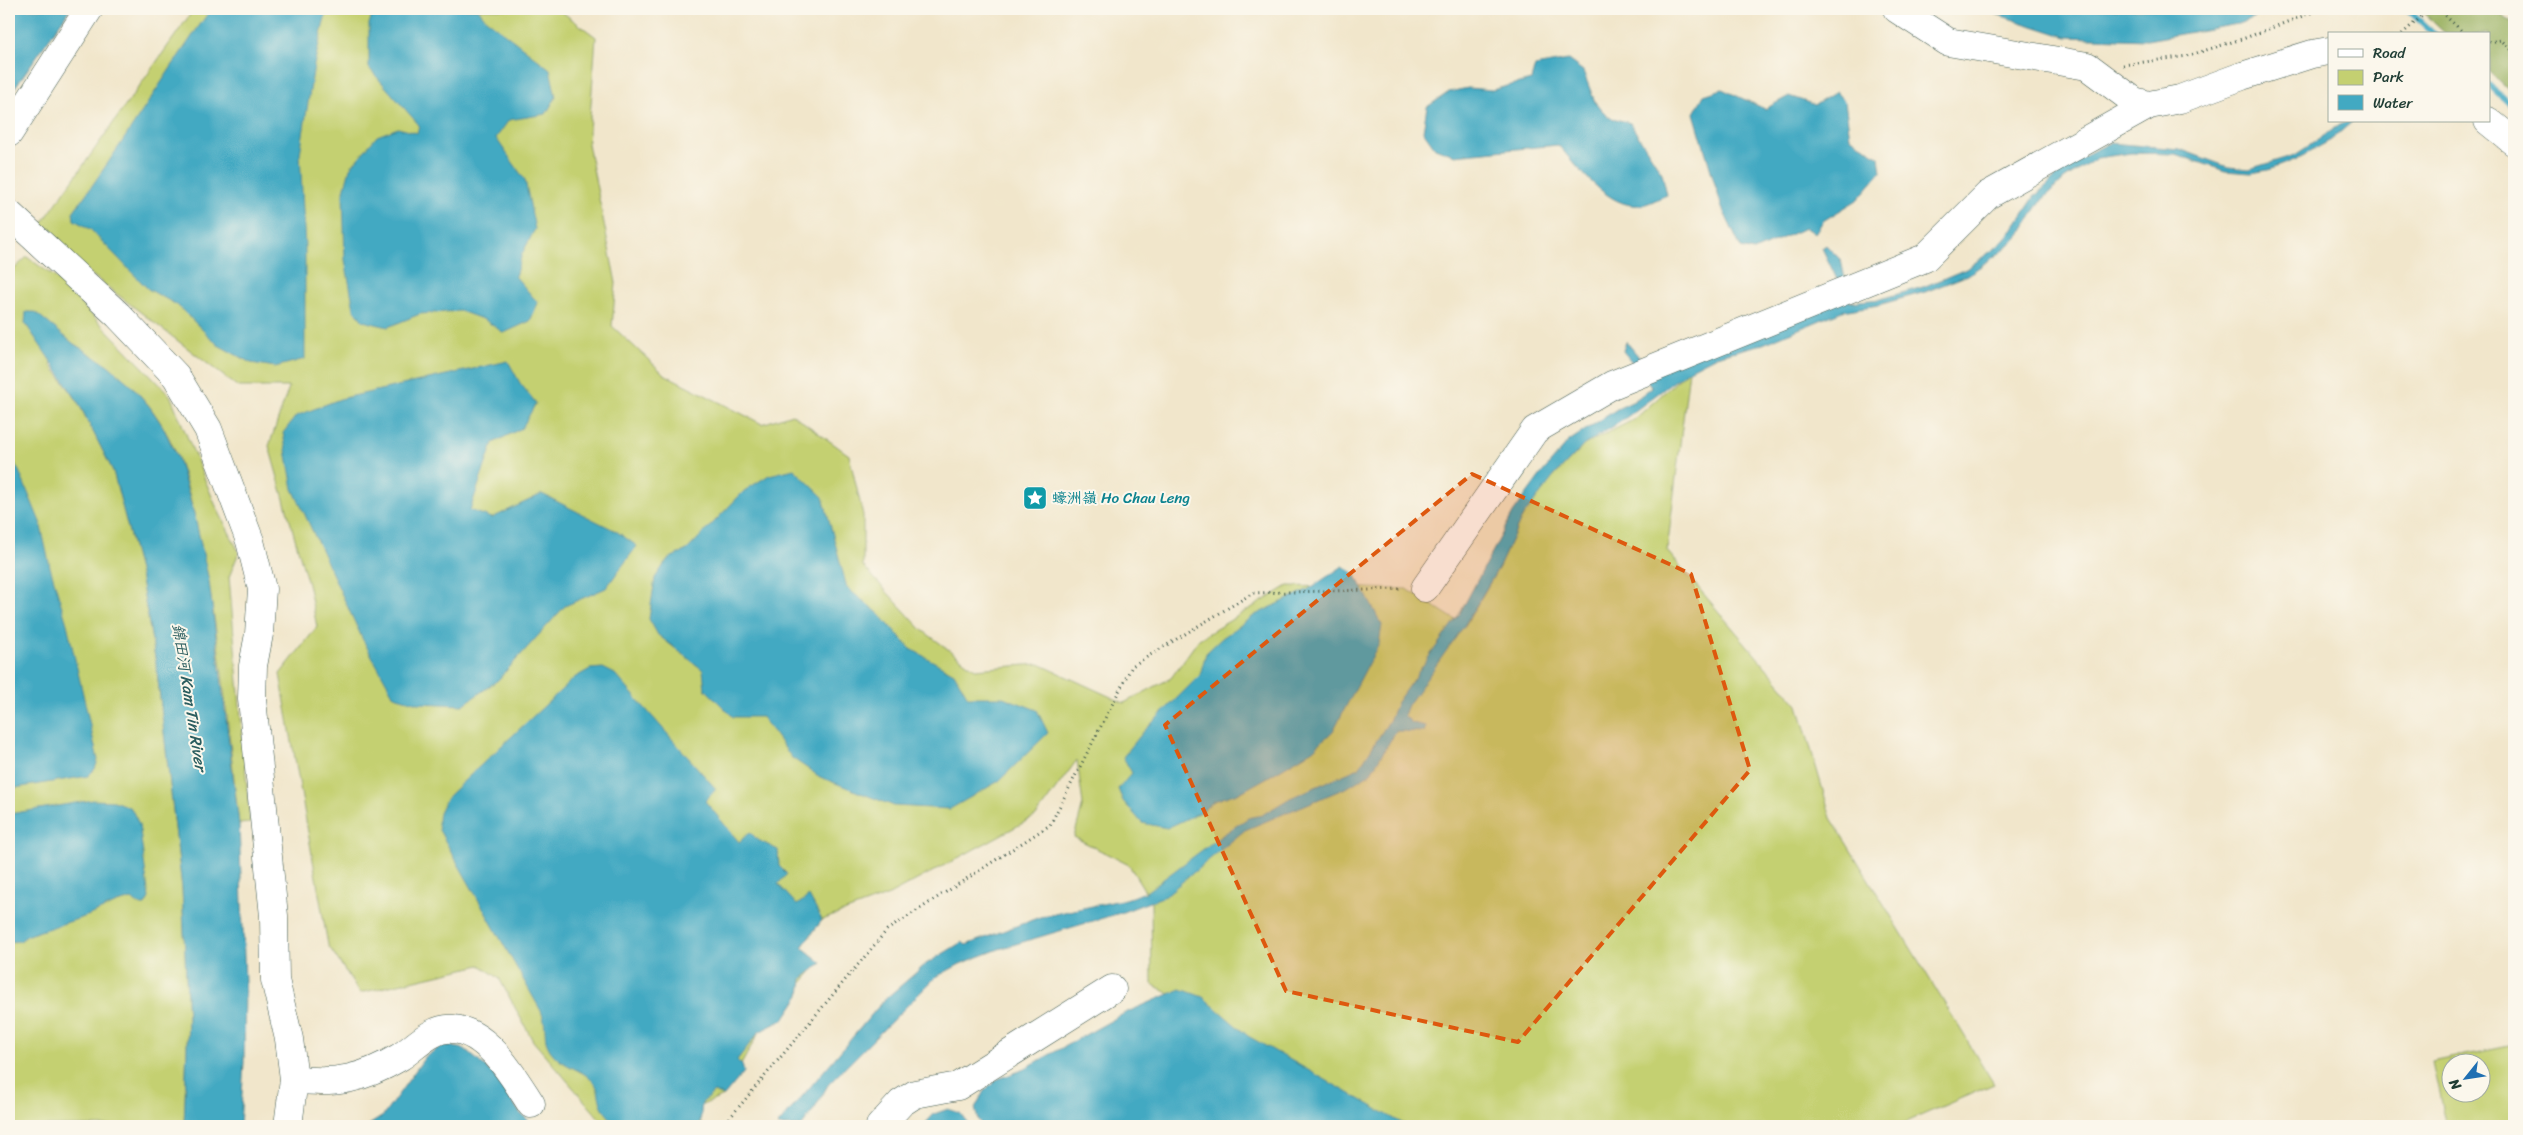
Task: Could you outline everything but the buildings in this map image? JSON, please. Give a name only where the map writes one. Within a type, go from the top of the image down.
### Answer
[{"type":"street","points":[[9,133],[89,9]]},
{"type":"street","points":[[1897,9],[1948,42],[2087,66],[2134,101],[2149,105]]},
{"type":"street","points":[[1426,588],[1535,430],[1612,386],[1925,258],[1988,195],[2149,105],[2180,99],[2242,76],[2312,54],[2328,51]]},
{"type":"street","points":[[2489,122],[2514,142]]},
{"type":"street","points":[[9,214],[118,315],[176,376],[208,429],[250,541],[262,589],[259,634],[253,666],[252,699],[274,916],[275,980],[289,1039],[294,1079],[288,1126]]},
{"type":"street","points":[[880,1126],[901,1103],[915,1094],[958,1086],[1112,989]]},
{"type":"street","points":[[294,1079],[338,1082],[371,1071],[400,1057],[431,1034],[452,1029],[474,1036],[502,1060],[531,1104]]},
{"type":"path","points":[[2087,66],[2137,64],[2187,56],[2245,38],[2321,9]]},
{"type":"path","points":[[2405,32],[2429,9]]},
{"type":"path","points":[[2438,9],[2463,32]]},
{"type":"path","points":[[2490,42],[2501,40],[2514,52]]},
{"type":"path","points":[[723,1126],[887,930],[1050,824],[1132,666],[1253,592],[1426,588]]},
{"type":"highlighted area","points":[[1472,474],[1691,574],[1750,770],[1518,1042],[1286,991],[1165,725]]},
{"type":"green space","points":[[194,9],[558,9],[596,37],[588,144],[616,283],[612,326],[664,374],[762,424],[792,414],[849,455],[863,515],[863,566],[922,630],[975,669],[1039,664],[1124,703],[1171,678],[1199,639],[1288,586],[1407,589],[1465,626],[1499,567],[1521,519],[1550,481],[1584,445],[1635,419],[1689,370],[1667,551],[1798,705],[1831,818],[1994,1084],[1897,1126],[1405,1126],[1152,984],[1151,901],[1129,865],[1074,837],[1083,804],[1077,760],[1036,816],[889,895],[822,920],[802,947],[814,969],[759,1032],[724,1096],[690,1110],[704,1126],[606,1126],[533,1041],[499,978],[480,965],[360,993],[328,945],[280,674],[317,627],[309,588],[269,446],[289,387],[238,387],[36,232]]},
{"type":"green space","points":[[2419,9],[2496,9],[2514,24],[2514,95],[2490,73],[2490,32],[2444,32]]},
{"type":"green space","points":[[27,257],[55,277],[170,395],[215,504],[239,552],[229,577],[250,823],[239,824],[213,608],[196,522],[180,465],[162,425],[144,400],[112,370],[74,344],[51,365],[77,400],[113,471],[140,574],[156,663],[182,888],[188,1019],[184,1126],[9,1126],[9,274]]},
{"type":"green space","points":[[2514,1045],[2514,1126],[2446,1126],[2441,1102],[2490,1102],[2490,1052],[2480,1052]]},
{"type":"green space","points":[[2440,1060],[2440,1099],[2432,1062]]},
{"type":"water","points":[[9,9],[70,9],[9,96]]},
{"type":"water","points":[[211,9],[327,9],[314,65],[300,154],[305,247],[305,359],[275,367],[251,363],[218,345],[177,305],[148,289],[90,229],[74,220],[73,212],[109,162]]},
{"type":"water","points":[[374,9],[478,9],[486,19],[550,69],[556,97],[546,114],[509,120],[496,138],[525,180],[535,229],[522,254],[515,276],[538,303],[530,321],[504,333],[485,320],[460,311],[420,314],[388,327],[363,321],[354,309],[345,260],[343,195],[350,168],[377,136],[398,128],[417,133],[419,125],[369,68],[369,24]]},
{"type":"water","points":[[1980,9],[2276,9],[2238,24],[2147,40],[2067,37]]},
{"type":"water","points":[[1568,60],[1583,71],[1595,102],[1608,117],[1630,123],[1662,173],[1667,195],[1641,205],[1629,205],[1617,201],[1584,175],[1558,145],[1454,155],[1435,148],[1423,131],[1427,107],[1449,92],[1468,88],[1492,90],[1531,80],[1535,66]]},
{"type":"water","points":[[1722,89],[1765,109],[1789,96],[1815,105],[1836,92],[1845,102],[1850,137],[1879,157],[1881,172],[1857,200],[1823,221],[1815,233],[1805,228],[1754,251],[1741,248],[1722,208],[1694,113],[1704,95]]},
{"type":"water","points":[[2344,122],[2352,122],[2331,140],[2297,159],[2268,170],[2251,173],[2225,171],[2175,154],[2131,153],[2097,158],[2065,179],[2041,201],[2020,235],[2001,252],[1968,275],[1925,292],[1878,305],[1842,311],[1763,344],[1716,356],[1689,370],[1623,420],[1584,445],[1555,475],[1521,519],[1499,567],[1464,626],[1408,705],[1404,715],[1412,723],[1426,726],[1424,732],[1396,731],[1371,773],[1348,787],[1245,830],[1165,896],[1120,913],[999,949],[960,964],[936,977],[828,1085],[802,1126],[777,1126],[884,1000],[926,964],[962,942],[966,945],[1040,917],[1126,899],[1146,892],[1248,818],[1262,815],[1290,798],[1359,768],[1389,721],[1397,702],[1460,613],[1513,513],[1542,473],[1569,441],[1617,409],[1634,401],[1652,387],[1623,351],[1626,341],[1647,367],[1843,292],[1822,248],[1826,245],[1841,260],[1850,302],[1880,299],[1923,287],[1966,269],[1997,247],[2014,228],[2035,196],[2058,175],[2091,152],[2110,143],[2179,149],[2228,167],[2249,169],[2295,155]]},
{"type":"water","name":"錦田河 Kam Tin River","points":[[26,312],[35,312],[74,344],[108,365],[132,386],[150,407],[162,425],[178,458],[195,517],[209,581],[239,824],[245,982],[244,1062],[240,1126],[184,1126],[188,1019],[182,888],[156,663],[140,574],[113,471],[77,400],[25,323]]},
{"type":"water","points":[[508,361],[520,383],[536,403],[522,428],[493,443],[470,510],[492,518],[542,494],[616,531],[637,546],[606,588],[565,606],[498,680],[463,705],[418,703],[394,696],[363,640],[293,489],[283,433],[296,416],[340,399]]},
{"type":"water","points":[[9,453],[19,471],[40,522],[50,567],[67,624],[98,760],[95,769],[88,776],[9,789]]},
{"type":"water","points":[[794,469],[823,497],[847,588],[877,612],[911,649],[954,673],[968,697],[1003,697],[1037,710],[1048,733],[999,781],[950,809],[894,806],[820,777],[792,758],[762,717],[733,717],[705,689],[703,670],[658,635],[649,619],[655,578],[668,559],[687,550],[744,491],[769,475]]},
{"type":"water","points":[[1343,566],[1355,574],[1382,625],[1379,644],[1333,731],[1313,750],[1243,791],[1214,801],[1201,812],[1167,828],[1142,823],[1123,801],[1118,789],[1132,773],[1123,757],[1144,731],[1200,675],[1206,653],[1222,638],[1255,615],[1309,589]]},
{"type":"water","points":[[603,668],[615,674],[716,789],[705,801],[739,842],[750,832],[758,840],[778,850],[779,866],[787,874],[778,884],[797,905],[809,896],[822,920],[802,947],[822,963],[802,979],[800,995],[784,1019],[759,1032],[737,1060],[742,1065],[744,1072],[724,1096],[714,1092],[702,1103],[700,1123],[695,1126],[619,1126],[603,1109],[597,1087],[593,1081],[555,1056],[546,1041],[541,1011],[439,830],[438,820],[440,812],[449,795],[574,678],[590,669]]},
{"type":"water","points":[[93,800],[114,801],[131,808],[139,824],[149,898],[145,905],[139,905],[132,899],[117,903],[87,916],[28,935],[20,941],[9,942],[9,814]]},
{"type":"water","points":[[1181,989],[1203,997],[1248,1036],[1407,1126],[983,1126],[978,1120],[975,1108],[984,1091],[998,1079],[1020,1071],[1125,1013]]},
{"type":"water","points":[[443,1045],[465,1049],[492,1073],[520,1113],[535,1126],[367,1126],[383,1116],[425,1057]]},
{"type":"water","points":[[948,1109],[960,1113],[970,1126],[923,1126],[934,1114]]},
{"type":"waterway","points":[[2407,9],[2432,32]]},
{"type":"waterway","points":[[2490,86],[2514,108]]},
{"type":"place","name":"蠔洲嶺 Ho Chau Leng","points":[[1035,498]]}]
